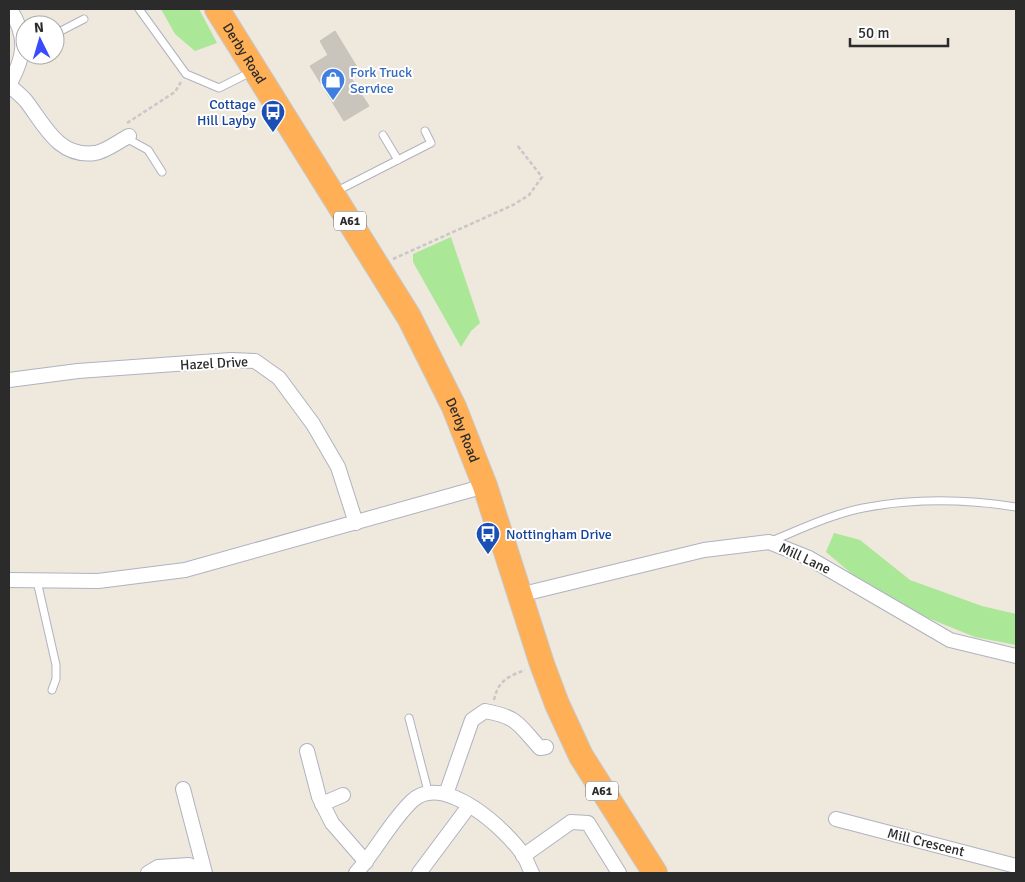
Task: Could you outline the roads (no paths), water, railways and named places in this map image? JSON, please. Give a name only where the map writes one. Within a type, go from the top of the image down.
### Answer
[{"type":"highway","name":"Derby Road","points":[[217,9],[409,317],[454,407],[485,486],[556,704],[581,756],[655,873]]},
{"type":"street","points":[[19,65],[9,85],[25,100],[52,138],[64,146],[83,152],[96,153],[127,136]]},
{"type":"street","name":"Hazel Drive","points":[[9,380],[78,372],[231,360],[255,361],[279,378],[313,424],[338,467],[356,523]]},
{"type":"street","points":[[9,580],[98,581],[185,570],[485,486]]},
{"type":"street","name":"Mill Lane","points":[[519,595],[704,550],[769,542],[809,558],[950,640],[1016,656]]},
{"type":"street","points":[[446,794],[472,720],[485,711],[506,715],[521,726],[540,748],[546,747]]},
{"type":"street","points":[[307,751],[322,804],[332,823],[366,862]]},
{"type":"street","points":[[182,789],[205,873]]},
{"type":"street","points":[[356,873],[413,800],[428,792],[456,796],[493,822],[523,856],[532,873]]},
{"type":"street","points":[[322,804],[343,796]]},
{"type":"street","points":[[418,873],[469,806]]},
{"type":"street","name":"Mill Crescent","points":[[836,819],[1016,866]]},
{"type":"street","points":[[523,856],[571,822],[588,823],[619,873]]},
{"type":"street","points":[[148,873],[158,867],[189,864],[205,873]]},
{"type":"lane","points":[[139,9],[186,74],[219,88],[256,70]]},
{"type":"lane","points":[[65,29],[84,19]]},
{"type":"lane","points":[[332,193],[431,143],[425,131]]},
{"type":"lane","points":[[383,135],[398,160]]},
{"type":"lane","points":[[127,136],[148,150],[162,172]]},
{"type":"lane","points":[[769,542],[862,508],[912,502],[973,500],[1016,507]]},
{"type":"lane","points":[[37,581],[56,665],[56,679],[52,690]]},
{"type":"lane","points":[[409,718],[428,792]]},
{"type":"place","name":"Fork Truck Service","points":[[333,101]]},
{"type":"place","name":"Cottage Hill Layby","points":[[273,133]]},
{"type":"place","name":"Nottingham Drive","points":[[488,555]]}]
